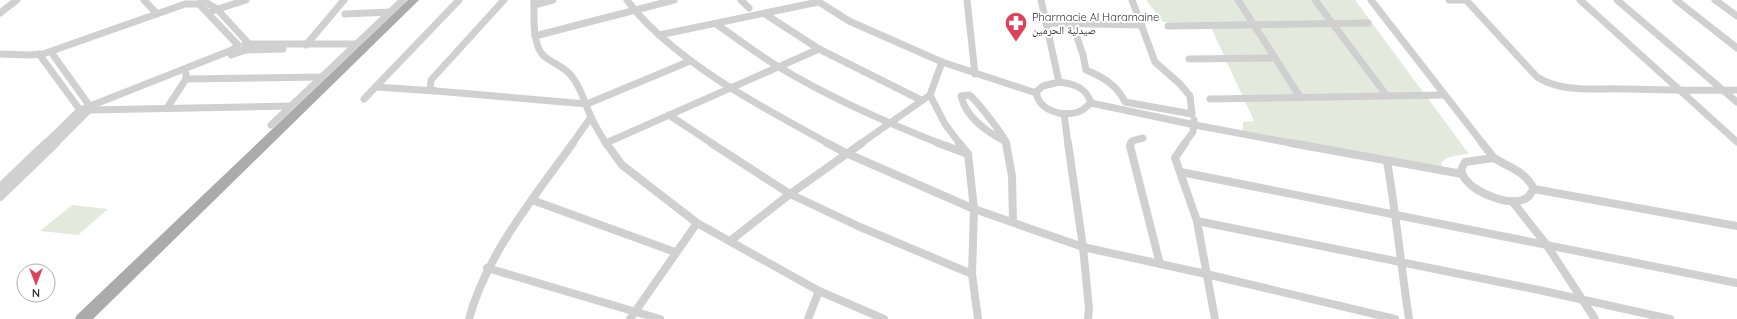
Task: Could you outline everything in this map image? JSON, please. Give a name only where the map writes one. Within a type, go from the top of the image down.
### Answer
[{"type":"main road","points":[[83,319],[414,0]]},
{"type":"street","points":[[0,13],[17,0]]},
{"type":"street","points":[[144,0],[155,13]]},
{"type":"street","points":[[207,12],[246,0]]},
{"type":"street","points":[[305,46],[344,0]]},
{"type":"street","points":[[271,125],[403,0]]},
{"type":"street","points":[[364,99],[459,0]]},
{"type":"street","points":[[436,91],[430,89],[431,80],[504,0]]},
{"type":"street","points":[[553,0],[534,2],[536,46],[542,56],[568,72],[573,77],[587,104],[591,117],[606,143],[622,165],[697,222],[819,291],[884,319]]},
{"type":"street","points":[[627,0],[634,10],[659,35],[690,61],[730,89],[846,153],[974,209],[1083,247],[1206,274],[1395,319]]},
{"type":"street","points":[[535,36],[674,0]]},
{"type":"street","points":[[741,0],[749,8]]},
{"type":"street","points":[[967,0],[975,74]]},
{"type":"street","points":[[1041,0],[1059,82]]},
{"type":"street","points":[[1132,0],[1155,62],[1180,84],[1190,96],[1195,125],[1189,139],[1176,153],[1175,158],[1197,221],[1215,319]]},
{"type":"street","points":[[1238,0],[1300,97]]},
{"type":"street","points":[[1314,0],[1387,96]]},
{"type":"street","points":[[1371,0],[1494,158],[1523,173],[1531,181],[1534,189],[1532,195],[1525,199],[1512,201],[1493,197],[1482,193],[1466,181],[1462,174],[1462,166],[1465,162],[1494,158]]},
{"type":"street","points":[[1449,0],[1466,0],[1537,77],[1549,84],[1564,88],[1682,91],[1737,90]]},
{"type":"street","points":[[1580,0],[1737,142]]},
{"type":"street","points":[[1618,0],[1737,102]]},
{"type":"street","points":[[1676,0],[1737,48]]},
{"type":"street","points":[[1715,0],[1737,16]]},
{"type":"street","points":[[0,54],[39,54],[187,1],[199,1],[217,9],[248,47]]},
{"type":"street","points":[[199,1],[234,47]]},
{"type":"street","points":[[659,35],[765,14],[817,1],[849,21],[942,62],[1036,93]]},
{"type":"street","points":[[345,14],[390,12]]},
{"type":"street","points":[[0,49],[50,50],[155,13]]},
{"type":"street","points":[[765,14],[819,50],[921,100]]},
{"type":"street","points":[[1168,26],[1368,23]]},
{"type":"street","points":[[716,24],[779,67],[888,124],[968,154]]},
{"type":"street","points":[[1046,24],[1142,25]]},
{"type":"street","points":[[1073,25],[1083,55],[1086,70],[1104,78],[1119,90],[1125,106]]},
{"type":"street","points":[[0,197],[89,107],[234,47],[357,44]]},
{"type":"street","points":[[305,46],[351,49]]},
{"type":"street","points":[[0,187],[80,110],[186,76],[248,47]]},
{"type":"street","points":[[50,50],[89,107]]},
{"type":"street","points":[[606,143],[819,50]]},
{"type":"street","points":[[39,54],[80,110]]},
{"type":"street","points":[[1189,59],[1275,58]]},
{"type":"street","points":[[376,87],[587,104],[690,61]]},
{"type":"street","points":[[730,241],[846,153],[930,95],[942,62]]},
{"type":"street","points":[[186,76],[321,77]]},
{"type":"street","points":[[167,108],[186,76]]},
{"type":"street","points":[[1059,82],[1073,85],[1085,90],[1089,95],[1091,103],[1079,112],[1064,114],[1045,108],[1039,104],[1036,98],[1036,93],[1038,88],[1044,85],[1059,82]]},
{"type":"street","points":[[930,95],[945,124],[968,154],[974,209],[972,274],[978,319]]},
{"type":"street","points":[[1007,143],[982,128],[963,105],[961,96],[970,95],[976,99],[986,116],[1001,132],[1007,143],[1013,222]]},
{"type":"street","points":[[1210,99],[1444,95]]},
{"type":"street","points":[[1091,103],[1192,114]]},
{"type":"street","points":[[89,107],[167,108],[290,106]]},
{"type":"street","points":[[1125,106],[1195,125],[1462,174]]},
{"type":"street","points":[[1064,114],[1083,247],[1089,309],[1088,319]]},
{"type":"street","points":[[669,116],[790,194],[860,227],[972,274]]},
{"type":"street","points":[[469,319],[474,299],[487,268],[532,200],[591,117]]},
{"type":"street","points":[[1143,138],[1132,141],[1130,146],[1160,264]]},
{"type":"street","points":[[1387,161],[1396,216],[1400,262],[1409,319]]},
{"type":"street","points":[[1181,172],[1735,283],[1737,292]]},
{"type":"street","points":[[1534,189],[1737,226]]},
{"type":"street","points":[[532,200],[675,252]]},
{"type":"street","points":[[1512,201],[1546,244],[1595,319]]},
{"type":"street","points":[[1197,221],[1539,290],[1670,319]]},
{"type":"street","points":[[633,316],[675,252],[697,222]]},
{"type":"street","points":[[487,268],[633,316],[660,319]]},
{"type":"street","points":[[808,319],[819,291]]},
{"type":"street","points":[[1089,309],[1094,319]]},
{"type":"shaded area","points":[[1146,0],[1355,0],[1469,154],[1447,158],[1441,163],[1443,170],[1243,132],[1243,122],[1254,121],[1209,23],[1163,22]]},
{"type":"shaded area","points":[[72,205],[108,209],[78,235],[40,231]]},
{"type":"place","name":"Pharmacie Al Haramaine صيدلية الحرمين","points":[[1016,42]]}]
